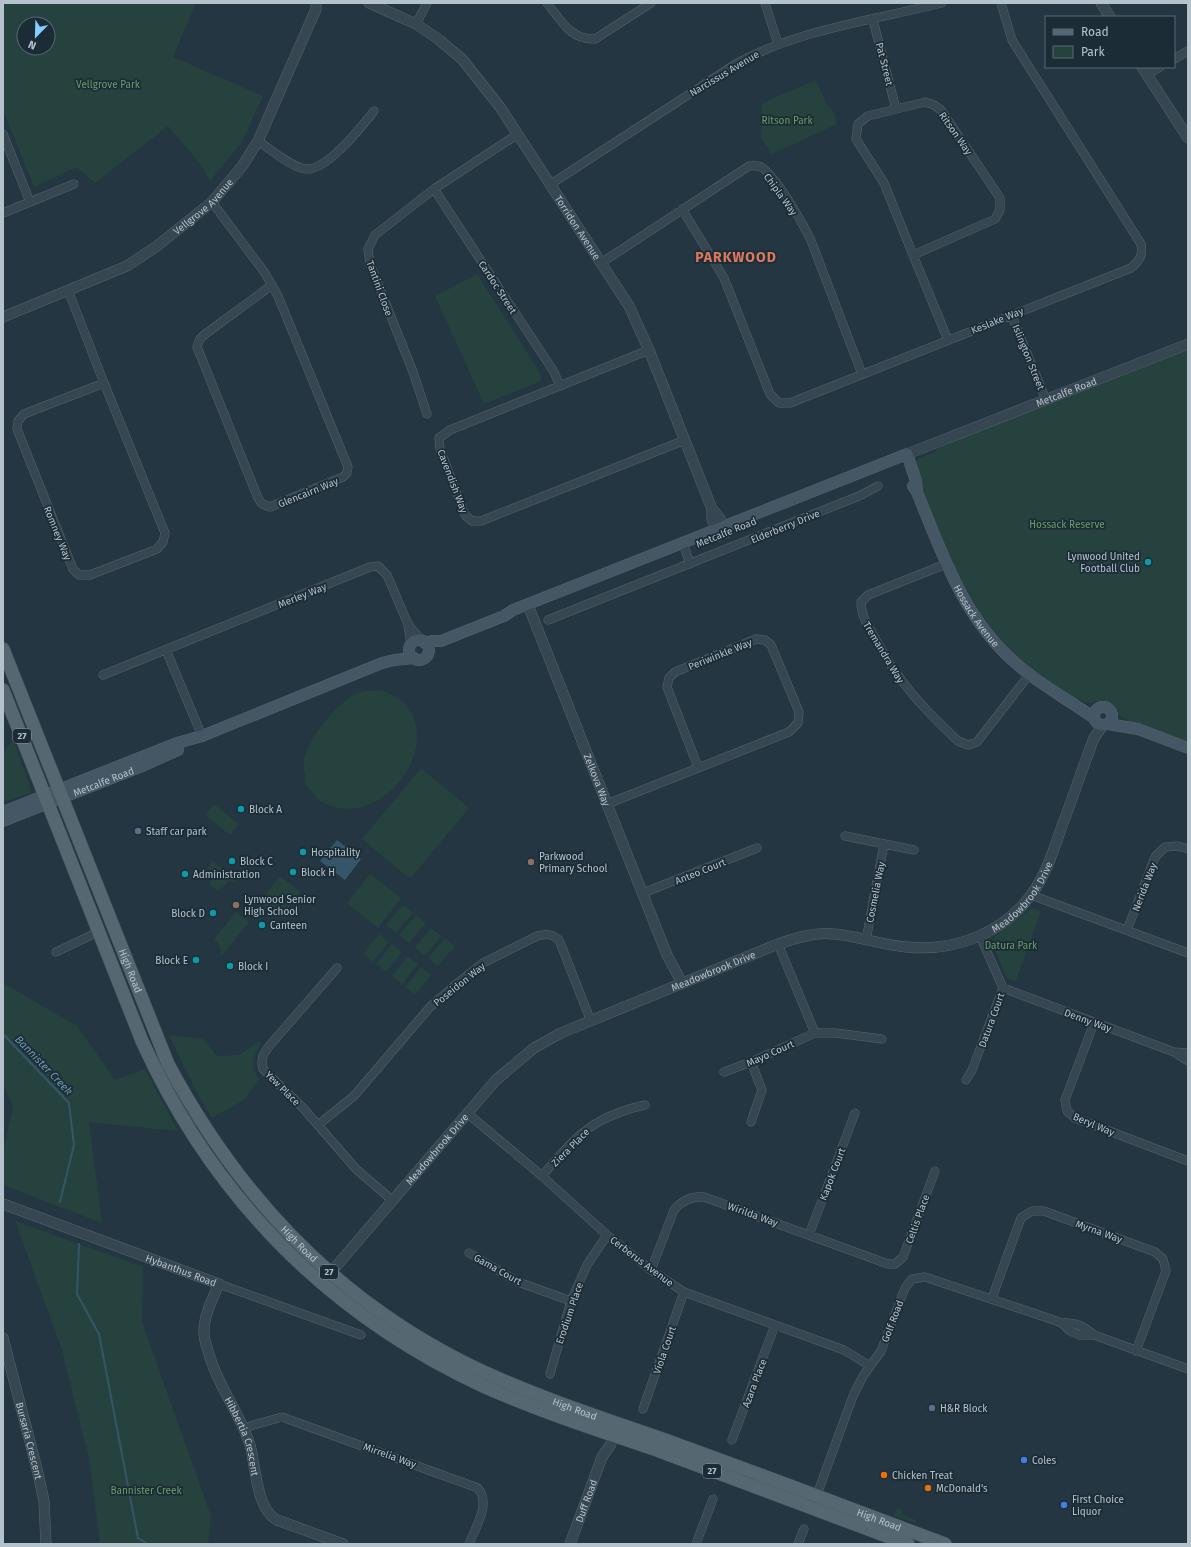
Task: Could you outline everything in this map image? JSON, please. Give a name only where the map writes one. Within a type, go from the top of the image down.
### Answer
[{"type":"main road","name":"Hossack Avenue","points":[[904,458],[916,481],[917,492],[946,564],[964,602],[983,628],[1007,656],[1030,675],[1101,719],[1138,729],[1188,748]]},
{"type":"main road","name":"Metcalfe Road","points":[[3,812],[60,794],[177,744],[202,736],[394,660],[419,645],[441,641],[904,458]]},
{"type":"main road","name":"Metcalfe Road","points":[[394,660],[414,658],[422,659],[419,645]]},
{"type":"main road","points":[[414,658],[409,652],[419,645]]},
{"type":"main road","name":"High Road","points":[[3,649],[168,1064],[186,1097],[225,1158],[252,1193],[289,1234],[331,1273],[380,1313],[428,1343],[464,1362],[511,1384],[945,1544]]},
{"type":"main road","name":"High Road","points":[[3,690],[7,712],[47,799],[142,1041],[165,1088],[183,1121],[213,1166],[241,1203],[280,1246],[322,1283],[371,1322],[419,1353],[506,1396],[908,1544]]},
{"type":"main road","name":"Metcalfe Road","points":[[3,821],[47,799]]},
{"type":"street","name":"Torridon Avenue","points":[[369,3],[416,24],[438,39],[462,59],[500,107],[629,306],[649,350],[712,509],[719,517],[721,531]]},
{"type":"street","points":[[416,24],[427,3]]},
{"type":"street","points":[[547,3],[573,35],[584,39],[595,39],[651,3]]},
{"type":"street","points":[[765,3],[778,44]]},
{"type":"street","name":"Narcissus Avenue","points":[[551,184],[734,65],[778,44],[942,3]]},
{"type":"street","name":"Keslake Way","points":[[682,209],[724,278],[770,394],[779,403],[790,403],[1011,314],[1131,268],[1140,260],[1142,254],[1141,244],[1012,40],[1001,3]]},
{"type":"street","points":[[1101,3],[1109,16]]},
{"type":"street","name":"Vellgrove Avenue","points":[[3,317],[127,266],[157,246],[212,202],[243,165],[258,141],[318,5]]},
{"type":"street","name":"Pat Street","points":[[874,20],[896,108]]},
{"type":"street","points":[[1175,58],[1188,51]]},
{"type":"street","points":[[1156,68],[1145,71],[1188,138]]},
{"type":"street","name":"Ritson Way","points":[[913,255],[995,219],[1000,210],[1000,198],[941,110],[934,105],[925,102],[868,116],[858,124],[856,139],[884,183],[913,255],[948,340]]},
{"type":"street","points":[[258,141],[296,166],[306,169],[316,168],[345,145],[374,111]]},
{"type":"street","points":[[3,134],[30,202]]},
{"type":"street","name":"Tantini Close","points":[[428,414],[414,372],[370,264],[368,249],[376,235],[434,189],[518,134]]},
{"type":"street","name":"Chipla Way","points":[[601,263],[749,166],[760,166],[769,174],[810,238],[862,374]]},
{"type":"street","points":[[3,213],[74,184]]},
{"type":"street","name":"Cardoc Street","points":[[434,189],[554,372],[560,386]]},
{"type":"street","name":"Glencairn Way","points":[[212,202],[265,273],[272,285],[328,417],[348,469],[343,478],[270,507],[264,506],[258,498],[197,347],[200,339],[204,335],[272,285]]},
{"type":"street","name":"Romney Way","points":[[68,290],[165,533],[163,542],[157,549],[90,575],[79,575],[73,569],[17,429],[18,421],[24,414],[104,383]]},
{"type":"street","name":"Islington Street","points":[[1011,314],[1046,400]]},
{"type":"street","name":"Metcalfe Road","points":[[904,458],[945,440],[1188,344]]},
{"type":"street","name":"Cavendish Way","points":[[649,350],[450,430],[439,438],[440,449],[465,515],[472,521],[480,521],[685,440]]},
{"type":"street","name":"Elderberry Drive","points":[[548,620],[860,496],[878,486]]},
{"type":"street","points":[[684,546],[690,564]]},
{"type":"street","name":"Tremandra Way","points":[[946,564],[868,595],[861,602],[861,613],[885,657],[908,690],[958,741],[968,745],[977,742],[1030,675]]},
{"type":"street","name":"Merley Way","points":[[103,675],[370,567],[378,566],[388,574],[408,624],[419,645]]},
{"type":"street","name":"Zelkova Way","points":[[529,607],[643,893],[667,955],[670,969],[679,984]]},
{"type":"street","name":"Periwinkle Way","points":[[607,804],[789,732],[798,723],[799,712],[771,645],[765,640],[756,639],[748,642],[675,672],[669,678],[667,687],[698,767]]},
{"type":"street","points":[[166,650],[202,736]]},
{"type":"street","name":"Meadowbrook Drive","points":[[322,1283],[496,1080],[534,1048],[561,1032],[778,944],[801,937],[817,934],[834,934],[920,949],[943,947],[980,936],[1001,924],[1031,895],[1051,856],[1101,719]]},
{"type":"street","points":[[845,836],[914,850]]},
{"type":"street","name":"Cosmelia Way","points":[[866,940],[884,844]]},
{"type":"street","name":"Nerida Way","points":[[1127,930],[1155,857],[1165,847],[1178,846],[1188,850]]},
{"type":"street","name":"Anteo Court","points":[[643,893],[757,848]]},
{"type":"street","points":[[1031,895],[1188,953]]},
{"type":"street","points":[[56,952],[100,931]]},
{"type":"street","name":"Poseidon Way","points":[[318,1125],[354,1096],[430,1007],[483,963],[537,936],[545,934],[553,935],[558,940],[590,1020]]},
{"type":"street","name":"Datura Court","points":[[966,1080],[972,1070],[1003,988],[980,936]]},
{"type":"street","points":[[778,944],[815,1033]]},
{"type":"street","name":"Yew Place","points":[[338,968],[270,1045],[262,1055],[261,1063],[263,1069],[286,1090],[356,1170],[392,1200]]},
{"type":"street","name":"Denny Way","points":[[1003,988],[1174,1052],[1188,1061]]},
{"type":"street","name":"Beryl Way","points":[[1094,1022],[1066,1100],[1067,1111],[1075,1118],[1188,1161]]},
{"type":"street","name":"Mayo Court","points":[[724,1072],[751,1062],[815,1033],[836,1033],[882,1039]]},
{"type":"street","name":"Denny Way","points":[[1174,1052],[1188,1053]]},
{"type":"street","points":[[751,1062],[762,1090],[751,1122]]},
{"type":"street","name":"Ziera Place","points":[[542,1176],[584,1130],[598,1121],[627,1109],[645,1105]]},
{"type":"street","name":"Cerberus Avenue","points":[[467,1113],[542,1176],[607,1235],[650,1270],[684,1292],[844,1350],[870,1366]]},
{"type":"street","name":"Kapok Court","points":[[809,1235],[855,1113]]},
{"type":"street","name":"Celtis Place","points":[[895,1264],[903,1257],[935,1171]]},
{"type":"street","name":"Wirilda Way","points":[[650,1270],[674,1210],[679,1204],[694,1196],[704,1197],[888,1264],[895,1264]]},
{"type":"street","name":"Hybanthus Road","points":[[3,1204],[361,1335]]},
{"type":"street","name":"Myrna Way","points":[[992,1298],[1021,1218],[1032,1211],[1044,1211],[1059,1216],[1155,1252],[1163,1260],[1166,1271],[1136,1351]]},
{"type":"street","name":"Erodium Place","points":[[550,1374],[571,1301],[587,1265],[607,1235]]},
{"type":"street","name":"Gama Court","points":[[470,1253],[518,1282],[571,1301]]},
{"type":"street","name":"Golf Road","points":[[812,1508],[853,1396],[885,1341],[905,1288],[912,1279],[925,1277],[992,1298],[1062,1323],[1070,1331],[1079,1335],[1094,1335],[1188,1370]]},
{"type":"street","name":"Hibbertia Crescent","points":[[219,1284],[205,1321],[204,1333],[214,1374],[243,1428],[249,1445],[264,1507],[267,1512],[277,1520],[343,1544]]},
{"type":"street","name":"Viola Court","points":[[643,1409],[684,1292]]},
{"type":"street","name":"Azara Place","points":[[732,1440],[776,1325]]},
{"type":"street","name":"Bursaria Crescent","points":[[3,1338],[38,1469],[44,1501],[46,1544]]},
{"type":"street","points":[[592,1414],[602,1421],[612,1434],[636,1430]]},
{"type":"street","name":"Mirrelia Way","points":[[243,1428],[282,1417],[478,1488],[483,1494],[485,1504],[469,1544]]},
{"type":"street","name":"Duff Road","points":[[570,1544],[602,1457],[604,1441],[612,1434]]},
{"type":"street","points":[[696,1544],[713,1499]]},
{"type":"street","points":[[798,1544],[804,1529]]},
{"type":"green space","name":"Vellgrove Park","points":[[3,3],[196,3],[173,57],[263,96],[242,142],[210,181],[201,165],[168,126],[95,183],[76,167],[34,187],[3,110]]},
{"type":"green space","name":"Ritson Park","points":[[816,80],[827,105],[834,112],[837,124],[772,154],[761,138],[762,103]]},
{"type":"green space","points":[[477,274],[542,376],[541,381],[484,404],[435,296]]},
{"type":"green space","name":"Hossack Reserve","points":[[1188,347],[1188,744],[1133,723],[1115,713],[1113,704],[1103,700],[1090,703],[1084,702],[1072,697],[1033,670],[1014,653],[983,617],[970,597],[948,553],[925,496],[915,463],[919,458],[933,453],[946,441]]},
{"type":"green space","points":[[382,690],[405,704],[415,723],[417,744],[411,764],[399,782],[383,797],[364,806],[343,809],[322,802],[305,782],[304,762],[311,741],[317,731],[341,704],[360,692]]},
{"type":"green space","points":[[13,740],[31,789],[30,793],[3,802],[3,753]]},
{"type":"green space","points":[[421,768],[469,808],[410,879],[362,839]]},
{"type":"green space","points":[[214,804],[239,824],[230,835],[205,815]]},
{"type":"green space","points":[[213,861],[236,880],[234,883],[230,881],[218,891],[209,884],[214,877],[206,870]]},
{"type":"green space","points":[[370,874],[401,898],[378,928],[347,903]]},
{"type":"green space","points":[[280,876],[301,892],[280,918],[260,902]]},
{"type":"green space","points":[[403,905],[413,913],[396,933],[386,925]]},
{"type":"green space","name":"Datura Park","points":[[1032,908],[1041,911],[1016,981],[1007,978],[992,943],[996,935]]},
{"type":"green space","points":[[236,912],[249,922],[221,957],[220,946],[214,939]]},
{"type":"green space","points":[[416,915],[426,923],[409,943],[399,935]]},
{"type":"green space","points":[[431,928],[441,936],[425,956],[415,948]]},
{"type":"green space","points":[[379,934],[389,942],[373,962],[363,954]]},
{"type":"green space","points":[[445,938],[455,946],[438,966],[428,958]]},
{"type":"green space","points":[[392,944],[402,952],[386,972],[376,964]]},
{"type":"green space","points":[[408,956],[418,964],[402,985],[392,976]]},
{"type":"green space","points":[[421,967],[431,975],[415,995],[405,987]]},
{"type":"green space","name":"Bannister Creek","points":[[3,983],[77,1026],[115,1080],[145,1069],[178,1131],[89,1122],[102,1223],[3,1185],[3,1152],[13,1108],[3,1084]]},
{"type":"green space","points":[[169,1035],[203,1039],[217,1056],[239,1055],[259,1041],[261,1044],[254,1057],[254,1070],[259,1079],[244,1100],[212,1118],[197,1093]]},
{"type":"green space","name":"Bannister Creek","points":[[15,1221],[143,1267],[142,1322],[211,1516],[208,1544],[100,1544],[89,1458],[62,1350]]},
{"type":"green space","points":[[897,1508],[903,1510],[901,1515],[916,1520],[916,1523],[894,1516]]},
{"type":"water","points":[[337,840],[361,859],[345,880],[320,861]]},
{"type":"waterway","name":"Bannister Creek","points":[[3,1034],[69,1103],[74,1145],[60,1202]]},
{"type":"waterway","name":"Bannister Creek","points":[[79,1244],[77,1294],[99,1334],[138,1538],[148,1544]]},
{"type":"place","name":"Lynwood United Football Club","points":[[1148,562]]},
{"type":"place","name":"Block A","points":[[241,809]]},
{"type":"place","name":"Staff car park","points":[[138,831]]},
{"type":"place","name":"Hospitality","points":[[303,852]]},
{"type":"place","name":"Block C","points":[[232,861]]},
{"type":"place","name":"Parkwood Primary School","points":[[531,862]]},
{"type":"place","name":"Block H","points":[[293,872]]},
{"type":"place","name":"Administration","points":[[185,874]]},
{"type":"place","name":"Lynwood Senior High School","points":[[236,905]]},
{"type":"place","name":"Block D","points":[[213,913]]},
{"type":"place","name":"Canteen","points":[[262,925]]},
{"type":"place","name":"Block E","points":[[196,960]]},
{"type":"place","name":"Block I","points":[[230,966]]},
{"type":"place","name":"H&R Block","points":[[932,1408]]},
{"type":"place","name":"Coles","points":[[1024,1460]]},
{"type":"place","name":"Chicken Treat","points":[[884,1475]]},
{"type":"place","name":"McDonald's","points":[[928,1488]]},
{"type":"place","name":"First Choice Liquor","points":[[1064,1505]]},
{"type":"district","name":"PARKWOOD","points":[[736,257]]}]
